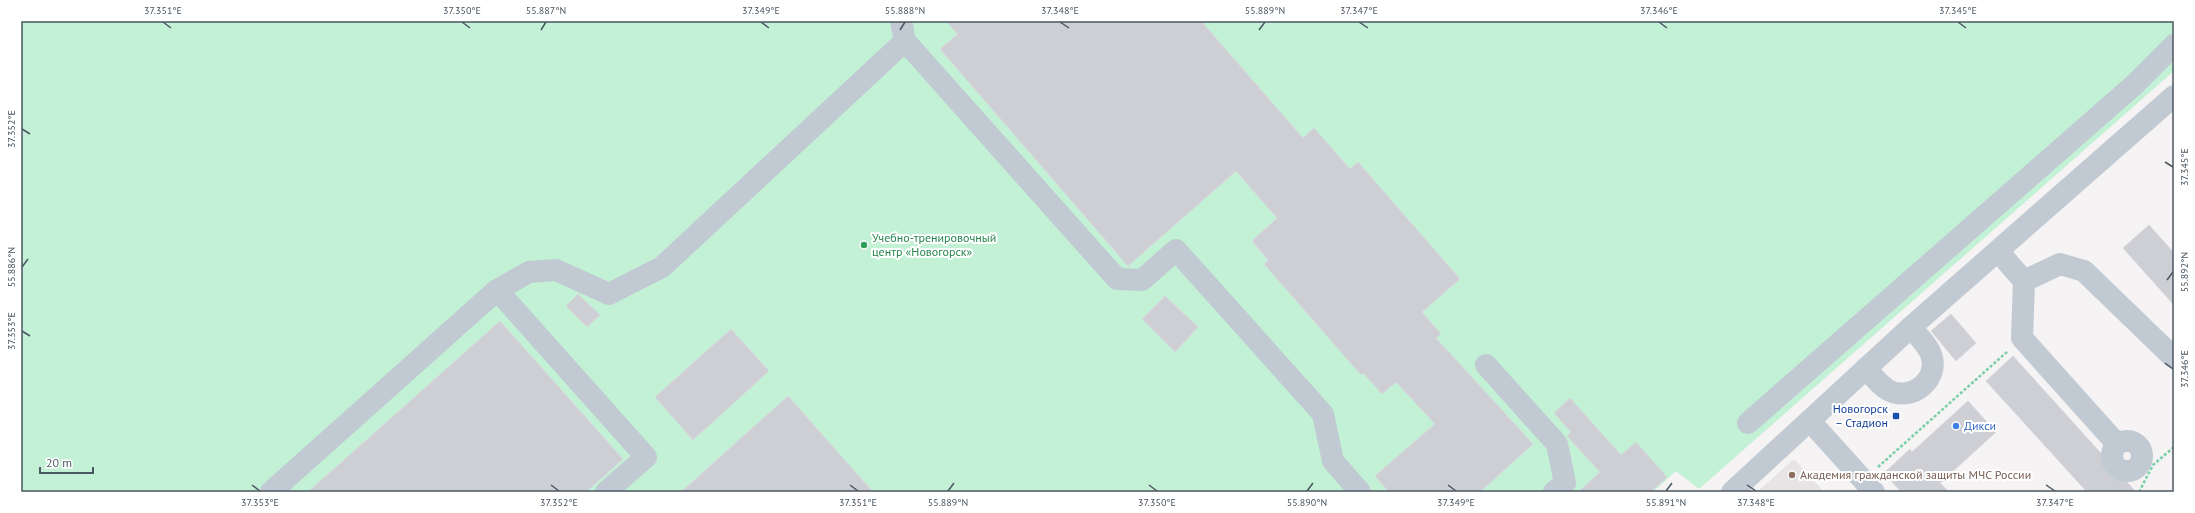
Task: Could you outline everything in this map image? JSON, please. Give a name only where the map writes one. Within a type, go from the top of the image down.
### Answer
[{"type":"street","points":[[271,492],[497,290],[528,272],[556,270],[609,294],[662,267],[903,31],[1117,279],[1142,280],[1176,250],[1323,414],[1333,461],[1360,492]]},
{"type":"street","points":[[1748,423],[2134,85],[2174,45]]},
{"type":"street","points":[[1732,492],[1911,327],[2174,96]]},
{"type":"street","points":[[1998,251],[2024,281],[2022,338],[2117,444]]},
{"type":"street","points":[[2024,281],[2060,264],[2084,271],[2174,358]]},
{"type":"street","points":[[497,290],[646,457],[606,492]]},
{"type":"street","points":[[1866,368],[1887,390],[1898,394],[1909,393],[1918,389],[1926,382],[1931,373],[1932,362],[1930,352],[1911,327]]},
{"type":"street","points":[[1486,365],[1557,444],[1565,483],[1554,492]]},
{"type":"street","points":[[1810,421],[1868,486]]},
{"type":"path","points":[[1868,486],[2022,338]]},
{"type":"path","points":[[2138,492],[2153,465],[2174,447]]},
{"type":"shaded area","name":"Академия гражданской защиты МЧС России","points":[[1794,459],[1824,492],[1757,492]]},
{"type":"green space","name":"Учебно-тренировочный центр «Новогорск»","points":[[21,21],[2174,21],[2174,71],[1699,489],[1676,471],[1653,492],[21,492]]},
{"type":"building","points":[[946,21],[1201,21],[1303,138],[1314,128],[1350,169],[1358,162],[1460,279],[1422,312],[1441,334],[1436,338],[1533,444],[1480,492],[1389,492],[1375,476],[1435,424],[1396,382],[1382,394],[1363,373],[1361,375],[1264,264],[1268,260],[1252,241],[1277,218],[1236,171],[1128,266],[940,49],[958,34]]},
{"type":"building","points":[[2149,225],[2174,253],[2174,305],[2123,248]]},
{"type":"building","points":[[578,294],[600,315],[587,327],[566,306]]},
{"type":"building","points":[[1165,296],[1198,327],[1175,352],[1142,319]]},
{"type":"building","points":[[1951,314],[1976,343],[1956,361],[1931,331]]},
{"type":"building","points":[[500,321],[623,459],[586,492],[308,492]]},
{"type":"building","points":[[731,329],[769,371],[693,440],[655,397]]},
{"type":"building","points":[[2013,356],[2136,492],[2087,492],[1986,381]]},
{"type":"building","points":[[788,396],[873,492],[681,492]]},
{"type":"building","points":[[1570,398],[1621,455],[1636,442],[1667,477],[1651,492],[1578,492],[1600,472],[1567,436],[1571,432],[1554,413]]},
{"type":"building","points":[[1968,401],[1996,432],[1940,483],[1949,492],[1901,492],[1884,473],[1910,449],[1912,452]]},
{"type":"place","name":"Учебно-тренировочный центр «Новогорск»","points":[[864,245]]},
{"type":"place","name":"Новогорск – Стадион","points":[[1896,416]]},
{"type":"place","name":"Дикси","points":[[1956,426]]},
{"type":"place","name":"Академия гражданской защиты МЧС России","points":[[1792,475]]}]
